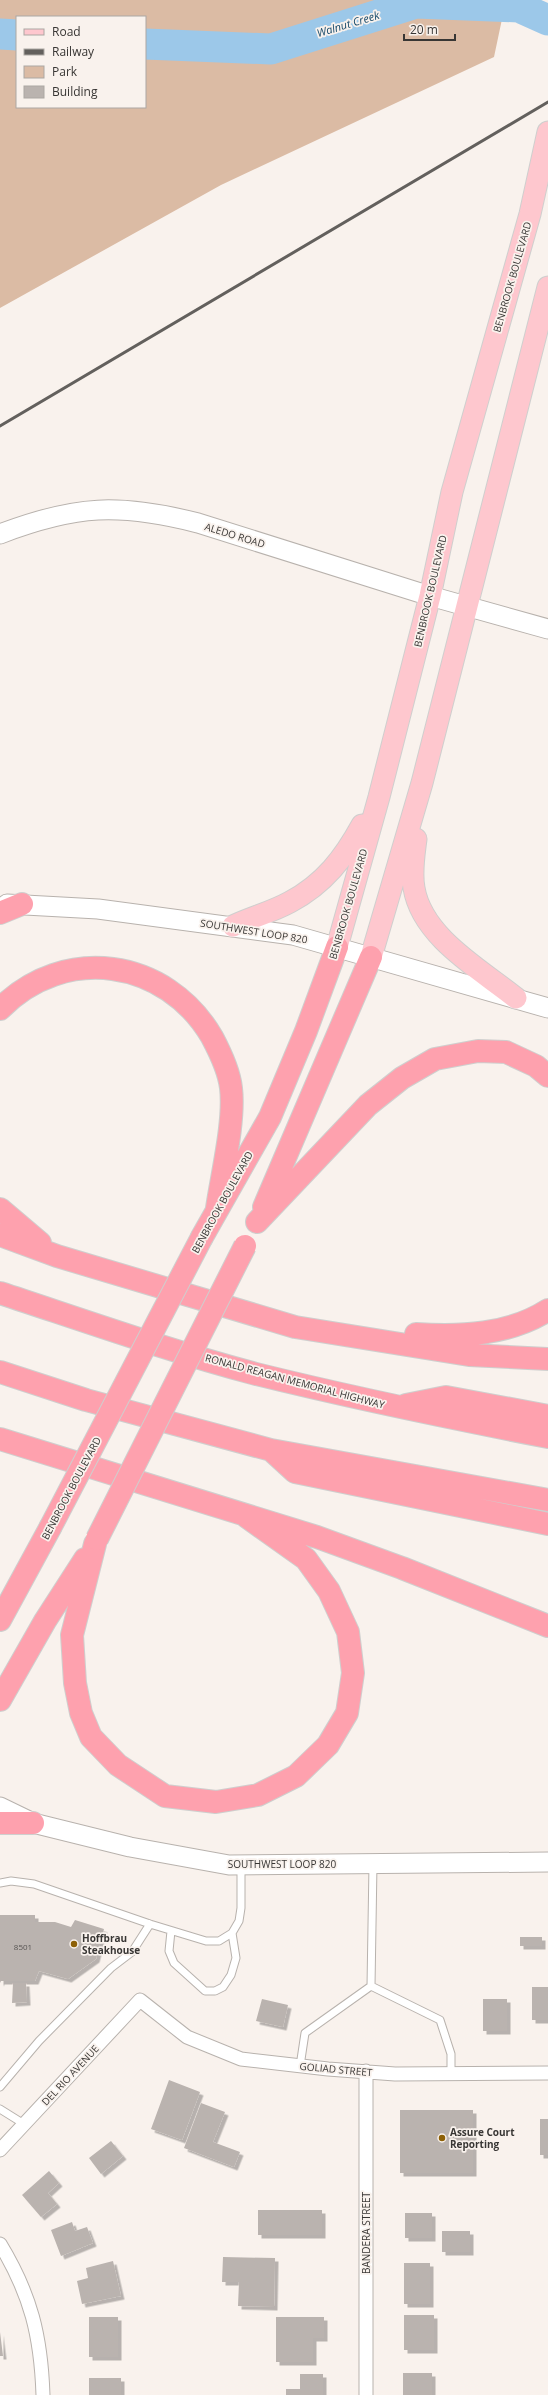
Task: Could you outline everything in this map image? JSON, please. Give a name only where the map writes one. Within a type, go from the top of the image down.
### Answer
[{"type":"highway","points":[[0,913],[22,904]]},
{"type":"highway","name":"BENBROOK BOULEVARD","points":[[0,1620],[46,1536],[217,1208],[270,1117],[306,1032],[337,947]]},
{"type":"highway","points":[[0,1700],[45,1621],[96,1541],[257,1222],[371,957]]},
{"type":"highway","points":[[0,1009],[38,980],[72,969],[108,968],[146,977],[178,996],[202,1020],[220,1052],[231,1087],[229,1131],[217,1208]]},
{"type":"highway","points":[[257,1222],[368,1105],[402,1078],[435,1059],[478,1051],[506,1052],[536,1066],[548,1076]]},
{"type":"highway","points":[[0,1209],[7,1217],[57,1256]]},
{"type":"highway","points":[[0,1234],[57,1256],[295,1327],[327,1334],[469,1355],[548,1359]]},
{"type":"highway","name":"RONALD REAGAN MEMORIAL HIGHWAY","points":[[0,1293],[116,1332],[255,1373],[394,1407],[548,1437]]},
{"type":"highway","points":[[327,1334],[366,1330],[454,1336],[506,1328],[538,1317],[548,1310]]},
{"type":"highway","points":[[0,1372],[86,1400],[271,1450],[548,1500]]},
{"type":"highway","points":[[394,1407],[446,1397],[548,1416]]},
{"type":"highway","points":[[0,1440],[247,1517],[317,1537],[395,1565],[548,1626]]},
{"type":"highway","points":[[271,1450],[295,1472],[548,1524]]},
{"type":"highway","points":[[96,1541],[72,1635],[75,1683],[81,1712],[92,1737],[118,1765],[165,1796],[216,1802],[258,1795],[296,1776],[328,1746],[347,1712],[353,1673],[348,1632],[329,1591],[306,1559],[247,1517]]},
{"type":"highway","points":[[0,1589],[46,1536]]},
{"type":"highway","points":[[0,1823],[33,1823]]},
{"type":"main road","name":"BENBROOK BOULEVARD","points":[[337,947],[379,797],[430,596],[452,492],[530,214],[548,132]]},
{"type":"main road","points":[[371,957],[422,783],[548,287]]},
{"type":"main road","name":"ALEDO ROAD","points":[[0,534],[32,522],[64,514],[103,509],[141,511],[198,523],[430,596],[548,629]]},
{"type":"main road","points":[[422,783],[413,872],[417,902],[422,915],[442,940],[516,998]]},
{"type":"main road","points":[[233,926],[290,902],[316,884],[346,854],[379,797]]},
{"type":"main road","name":"SOUTHWEST LOOP 820","points":[[0,904],[98,908],[294,935],[548,1008]]},
{"type":"main road","name":"SOUTHWEST LOOP 820","points":[[0,1807],[33,1823],[130,1847],[229,1865],[548,1862]]},
{"type":"street","name":"GOLIAD STREET","points":[[140,2000],[187,2037],[241,2059],[300,2066],[395,2074],[548,2073]]},
{"type":"street","name":"DEL RIO AVENUE","points":[[0,2150],[140,2000]]},
{"type":"street","name":"BANDERA STREET","points":[[366,2071],[366,2395]]},
{"type":"street","points":[[0,2244],[18,2272],[35,2320],[42,2369],[43,2395]]},
{"type":"lane","points":[[371,1986],[373,1864]]},
{"type":"lane","points":[[0,1883],[11,1882],[34,1884],[171,1931],[206,1941],[219,1941],[232,1933],[239,1921],[241,1908],[241,1865]]},
{"type":"lane","points":[[0,2087],[59,2021],[111,1968],[132,1952],[150,1924]]},
{"type":"lane","points":[[171,1931],[169,1951],[174,1963],[205,1990],[215,1991],[223,1987],[230,1975],[236,1958],[232,1933]]},
{"type":"lane","points":[[300,2066],[306,2033],[371,1986]]},
{"type":"lane","points":[[371,1986],[440,2020],[451,2054],[450,2074]]},
{"type":"lane","points":[[0,2109],[24,2124]]},
{"type":"green space","points":[[0,0],[506,0],[494,57],[221,185],[0,308]]},
{"type":"building","points":[[0,1915],[35,1915],[35,1922],[55,1922],[71,1927],[75,1920],[104,1929],[96,1959],[68,1979],[39,1971],[35,1981],[1,1981],[0,1983]]},
{"type":"building","points":[[520,1937],[542,1937],[542,1946],[520,1946]]},
{"type":"building","points":[[13,1983],[26,1983],[27,2002],[12,2003]]},
{"type":"building","points":[[532,1987],[548,1987],[548,2020],[532,2020]]},
{"type":"building","points":[[262,1999],[288,2005],[283,2027],[256,2021]]},
{"type":"building","points":[[483,1999],[507,1999],[507,2031],[483,2031]]},
{"type":"building","points":[[169,2080],[200,2092],[182,2140],[151,2129]]},
{"type":"building","points":[[201,2103],[225,2112],[213,2142],[240,2152],[234,2167],[184,2148]]},
{"type":"building","points":[[400,2110],[473,2110],[473,2173],[400,2173]]},
{"type":"building","points":[[540,2119],[548,2119],[548,2155],[540,2155]]},
{"type":"building","points":[[111,2141],[123,2156],[101,2174],[89,2158]]},
{"type":"building","points":[[49,2171],[59,2183],[48,2193],[57,2204],[41,2217],[22,2195]]},
{"type":"building","points":[[258,2210],[322,2210],[322,2235],[258,2235]]},
{"type":"building","points":[[405,2213],[432,2213],[432,2238],[405,2238]]},
{"type":"building","points":[[72,2222],[75,2231],[87,2227],[93,2243],[61,2256],[51,2230]]},
{"type":"building","points":[[442,2231],[470,2231],[470,2252],[442,2252]]},
{"type":"building","points":[[223,2257],[275,2258],[274,2307],[238,2306],[239,2282],[222,2282]]},
{"type":"building","points":[[113,2261],[121,2296],[82,2304],[77,2281],[88,2278],[86,2268]]},
{"type":"building","points":[[404,2263],[430,2263],[430,2304],[404,2304]]},
{"type":"building","points":[[404,2315],[434,2315],[434,2350],[404,2350]]},
{"type":"building","points":[[89,2317],[118,2317],[118,2357],[89,2357]]},
{"type":"building","points":[[276,2317],[324,2317],[324,2338],[313,2338],[313,2362],[276,2362]]},
{"type":"building","points":[[0,2332],[3,2356],[0,2356]]},
{"type":"building","points":[[403,2373],[432,2373],[432,2395],[403,2395]]},
{"type":"building","points":[[300,2374],[323,2374],[323,2395],[286,2395],[286,2389],[300,2389]]},
{"type":"building","points":[[89,2378],[121,2378],[121,2395],[89,2395]]},
{"type":"waterway","name":"Walnut Creek","points":[[146,44],[271,49],[416,3],[519,7],[548,20]]},
{"type":"waterway","name":"Walnut Creek","points":[[0,34],[16,35]]},
{"type":"railway","points":[[0,426],[548,102]]},
{"type":"place","name":"Hoffbrau Steakhouse","points":[[74,1944]]},
{"type":"place","name":"Assure Court Reporting","points":[[442,2138]]}]
